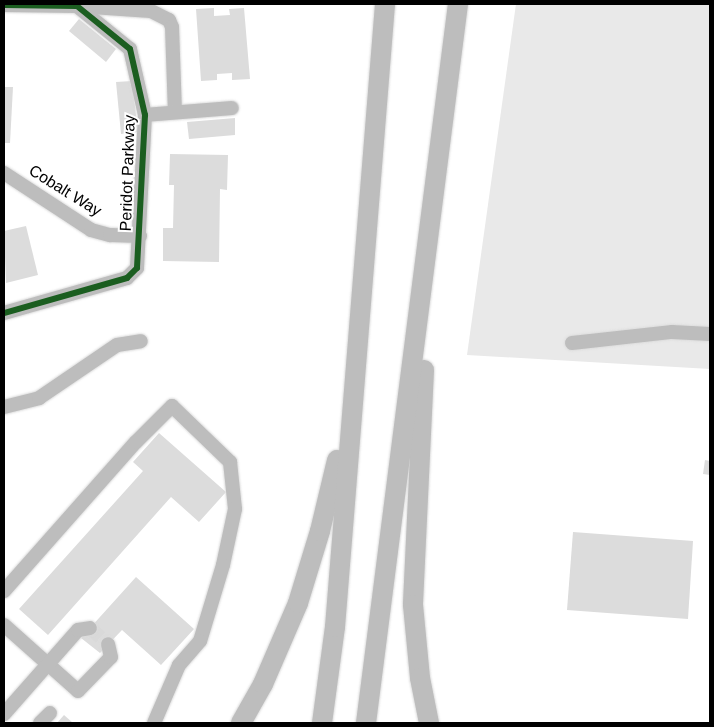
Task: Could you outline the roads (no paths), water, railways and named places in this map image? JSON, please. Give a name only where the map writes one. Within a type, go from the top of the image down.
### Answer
[{"type":"highway","points":[[322,723],[335,627],[385,4]]},
{"type":"highway","points":[[366,723],[458,4]]},
{"type":"highway","points":[[426,253],[413,605],[420,678],[429,723]]},
{"type":"highway","points":[[241,723],[263,684],[298,603],[320,532],[352,400]]},
{"type":"street","points":[[4,5],[77,6],[151,11],[169,20],[172,31],[175,112]]},
{"type":"street","name":"Peridot Parkway","points":[[4,313],[126,278],[137,268],[145,115],[130,49],[77,6]]},
{"type":"street","name":"Peridot Parkway","points":[[145,115],[232,108]]},
{"type":"street","name":"Cobalt Way","points":[[4,173],[91,230],[110,235],[140,236]]},
{"type":"street","points":[[572,343],[672,332],[710,334]]},
{"type":"street","points":[[4,407],[39,398],[117,345],[141,341]]},
{"type":"street","points":[[4,591],[136,442],[172,406],[230,462],[235,509],[223,565],[200,641],[179,665],[154,723]]},
{"type":"street","points":[[4,625],[39,659],[50,663],[78,691],[111,657],[108,644]]},
{"type":"street","points":[[4,714],[78,630],[90,628]]},
{"type":"street","points":[[40,723],[50,713]]},
{"type":"tunnel","points":[[90,628],[108,644]]}]
